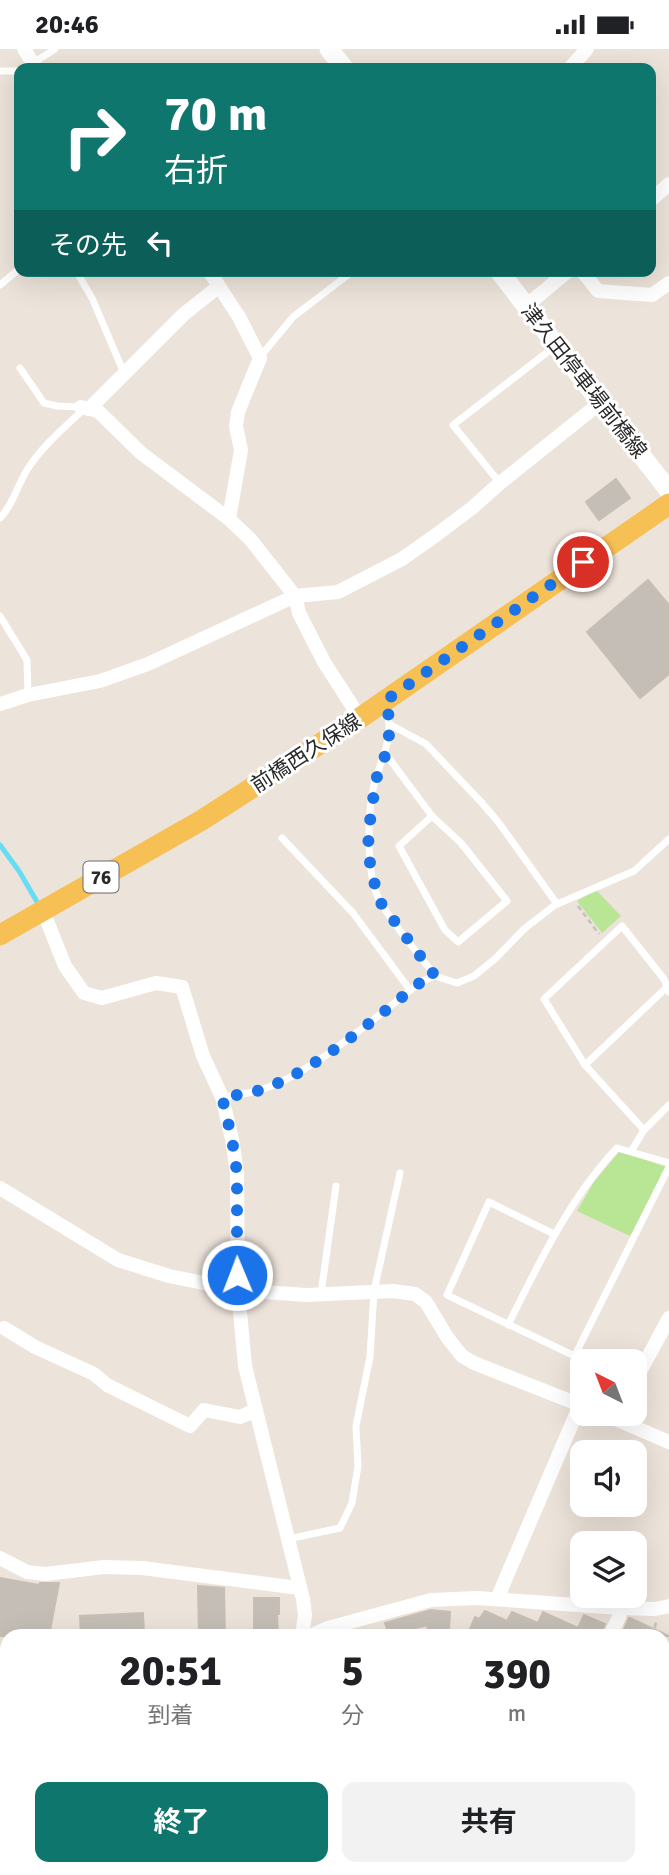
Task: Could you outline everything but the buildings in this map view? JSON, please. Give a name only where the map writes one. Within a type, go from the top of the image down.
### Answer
[{"type":"main road","points":[[329,49],[340,63]]},
{"type":"main road","name":"津久田停車場前橋線","points":[[504,277],[669,491]]},
{"type":"main road","name":"前橋西久保線","points":[[0,935],[202,820],[360,718],[669,504]]},
{"type":"street","points":[[574,63],[587,49]]},
{"type":"street","points":[[212,277],[239,317],[260,358],[237,412],[236,426],[241,450],[229,519]]},
{"type":"street","points":[[526,306],[561,277]]},
{"type":"street","points":[[587,277],[598,291],[652,295],[669,283]]},
{"type":"street","points":[[85,408],[184,314],[218,287]]},
{"type":"street","points":[[0,704],[28,695],[100,681],[136,668],[295,596],[338,592],[402,558],[472,508],[600,403]]},
{"type":"street","points":[[85,408],[98,411],[149,459],[229,519],[251,540],[295,596],[299,613],[324,661],[360,718]]},
{"type":"street","points":[[43,911],[65,966],[84,993],[102,998],[156,983],[182,987],[203,1056],[222,1097],[237,1173],[238,1290],[245,1366],[305,1615],[303,1629]]},
{"type":"street","points":[[0,1188],[118,1260],[169,1276],[238,1290],[321,1294],[393,1290],[415,1294],[426,1302],[462,1356],[570,1400]]},
{"type":"street","points":[[648,1357],[669,1318]]},
{"type":"street","points":[[4,1328],[35,1347],[94,1374],[107,1385],[190,1426],[204,1410],[240,1417],[256,1411]]},
{"type":"street","points":[[497,1599],[573,1426]]},
{"type":"street","points":[[635,1426],[669,1441]]},
{"type":"street","points":[[0,1558],[27,1572],[46,1574],[104,1567],[142,1568],[299,1588]]},
{"type":"street","points":[[335,1629],[431,1600],[497,1599],[570,1604]]},
{"type":"street","points":[[613,1629],[621,1608],[654,1609],[669,1606]]},
{"type":"lane","points":[[38,63],[55,49]]},
{"type":"lane","points":[[0,285],[14,273]]},
{"type":"lane","points":[[80,277],[92,298],[124,373]]},
{"type":"lane","points":[[260,358],[293,317],[345,277]]},
{"type":"lane","points":[[500,483],[453,425],[556,345]]},
{"type":"lane","points":[[20,368],[44,403],[85,408]]},
{"type":"lane","points":[[0,518],[9,509],[27,470],[40,453],[85,408]]},
{"type":"lane","points":[[0,617],[27,660],[28,695]]},
{"type":"lane","points":[[385,701],[391,725],[376,779],[368,835],[370,863],[378,899],[435,976],[457,983],[474,976],[524,929],[558,904],[634,871],[669,839]]},
{"type":"lane","points":[[391,725],[425,744],[482,803],[558,904]]},
{"type":"lane","points":[[385,753],[432,816],[461,843],[507,901],[458,942],[445,930],[399,846],[432,816]]},
{"type":"lane","points":[[282,838],[352,913],[410,990]]},
{"type":"lane","points":[[585,1065],[667,990],[664,978],[622,926],[544,999],[585,1065],[644,1130]]},
{"type":"lane","points":[[222,1097],[261,1090],[297,1072],[350,1037],[422,981],[435,976]]},
{"type":"lane","points":[[632,1150],[644,1130],[669,1105]]},
{"type":"lane","points":[[508,1325],[554,1234],[589,1180],[617,1147],[632,1150],[669,1165],[578,1349]]},
{"type":"lane","points":[[288,1539],[340,1528],[352,1503],[358,1466],[356,1426],[370,1357],[374,1291],[400,1173]]},
{"type":"lane","points":[[321,1294],[336,1186]]},
{"type":"lane","points":[[554,1234],[489,1202],[447,1295],[570,1355]]},
{"type":"path","points":[[571,898],[605,941]]},
{"type":"green space","points":[[596,890],[621,916],[602,933],[577,901]]},
{"type":"green space","points":[[620,1151],[666,1167],[630,1236],[577,1211],[594,1182]]},
{"type":"waterway","points":[[0,845],[40,907]]},
{"type":"route","points":[[237,1275],[237,1173],[222,1097],[261,1090],[297,1072],[350,1037],[422,981],[435,976],[378,899],[370,863],[368,835],[376,779],[384,760],[391,725],[385,701],[583,562]]}]
